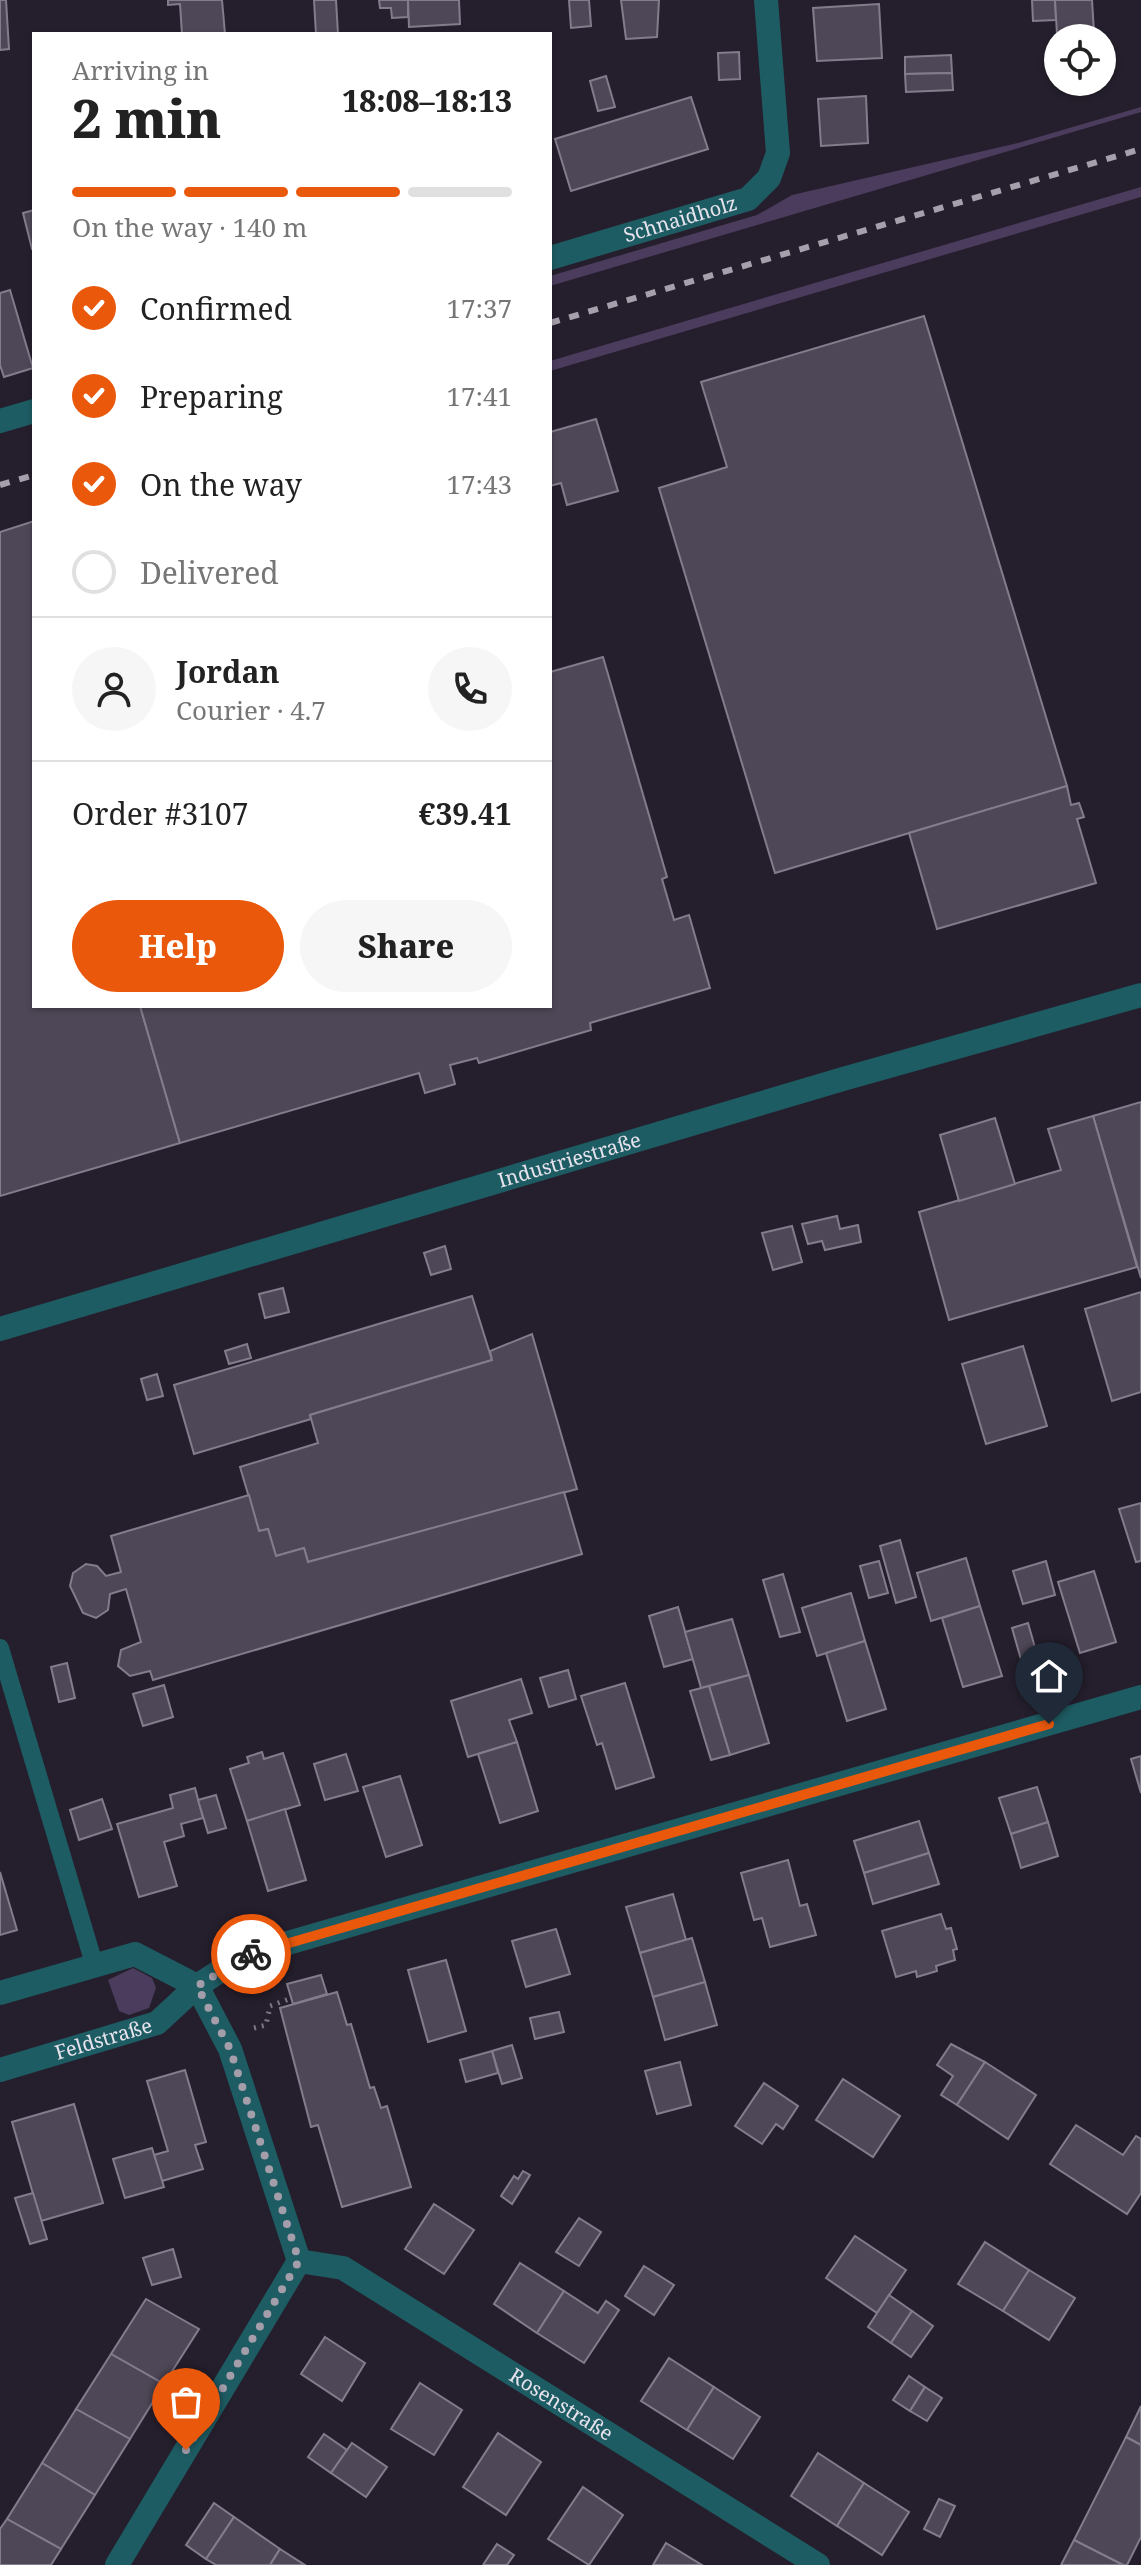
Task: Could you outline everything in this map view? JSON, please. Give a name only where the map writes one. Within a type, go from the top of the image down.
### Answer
[{"type":"street","name":"Schnaidholz","points":[[552,257],[748,199],[769,178],[778,153],[766,0]]},
{"type":"street","points":[[0,421],[32,412]]},
{"type":"street","name":"Industriestraße","points":[[0,1329],[843,1079],[1141,995]]},
{"type":"street","name":"Feldstraße","points":[[0,2070],[157,2023],[197,1986],[243,1956],[1141,1697]]},
{"type":"street","points":[[0,1993],[135,1954],[197,1986],[230,2049],[299,2261],[123,2563]]},
{"type":"street","name":"Rosenstraße","points":[[299,2261],[343,2268],[818,2565]]},
{"type":"lane","points":[[0,1648],[95,1967]]},
{"type":"path","points":[[249,2029],[266,2025],[270,2006],[292,1998]]},
{"type":"shaded area","points":[[1141,107],[1141,112],[552,285],[552,275],[757,215],[792,195],[1018,143]]},
{"type":"shaded area","points":[[1141,187],[1141,197],[552,370],[552,360]]},
{"type":"shaded area","points":[[133,1968],[152,1978],[156,1988],[149,2008],[129,2015],[119,2011],[108,1980]]},
{"type":"building","points":[[0,0],[6,0],[9,49],[0,50]]},
{"type":"building","points":[[168,0],[222,0],[225,32],[182,32],[180,4],[168,5]]},
{"type":"building","points":[[314,0],[336,0],[338,32],[316,32]]},
{"type":"building","points":[[379,0],[408,0],[408,17],[392,18],[391,8],[380,8]]},
{"type":"building","points":[[408,0],[459,0],[460,24],[409,27]]},
{"type":"building","points":[[569,0],[589,0],[591,26],[571,28]]},
{"type":"building","points":[[621,0],[659,0],[657,37],[626,39]]},
{"type":"building","points":[[1032,0],[1055,0],[1056,20],[1033,21]]},
{"type":"building","points":[[1055,0],[1092,0],[1094,24],[1056,24]]},
{"type":"building","points":[[879,4],[882,58],[817,61],[813,8]]},
{"type":"building","points":[[739,52],[740,79],[719,80],[718,53]]},
{"type":"building","points":[[951,55],[952,73],[905,74],[905,57]]},
{"type":"building","points":[[952,73],[953,90],[906,92],[905,74]]},
{"type":"building","points":[[606,76],[615,107],[598,111],[590,81]]},
{"type":"building","points":[[866,96],[868,143],[821,146],[818,99]]},
{"type":"building","points":[[691,97],[708,149],[571,191],[555,139]]},
{"type":"building","points":[[32,211],[32,249],[23,213]]},
{"type":"building","points":[[10,290],[32,365],[32,368],[4,377],[0,365],[0,293]]},
{"type":"building","points":[[924,316],[1067,786],[775,873],[659,488],[727,467],[701,382]]},
{"type":"building","points":[[596,419],[618,491],[567,505],[561,483],[552,485],[552,431]]},
{"type":"building","points":[[32,522],[32,1008],[141,1008],[180,1143],[0,1196],[0,532]]},
{"type":"building","points":[[603,657],[667,877],[662,879],[674,920],[689,915],[710,988],[590,1023],[591,1030],[479,1063],[477,1058],[450,1065],[455,1084],[425,1093],[419,1073],[180,1143],[141,1008],[552,1008],[552,671]]},
{"type":"building","points":[[1067,786],[1071,805],[1079,803],[1084,817],[1077,819],[1096,883],[937,929],[909,833]]},
{"type":"building","points":[[1141,1102],[1141,1278],[1093,1116]]},
{"type":"building","points":[[1093,1116],[1137,1267],[949,1320],[919,1212],[1061,1170],[1048,1129]]},
{"type":"building","points":[[995,1118],[1015,1184],[959,1201],[940,1135]]},
{"type":"building","points":[[837,1216],[840,1229],[858,1225],[861,1242],[825,1250],[822,1241],[808,1244],[802,1224]]},
{"type":"building","points":[[792,1226],[802,1262],[773,1270],[762,1233]]},
{"type":"building","points":[[445,1246],[451,1269],[431,1275],[424,1253]]},
{"type":"building","points":[[283,1288],[289,1312],[265,1318],[259,1294]]},
{"type":"building","points":[[1141,1292],[1141,1392],[1112,1401],[1085,1309]]},
{"type":"building","points":[[472,1296],[492,1360],[194,1454],[174,1385]]},
{"type":"building","points":[[532,1334],[577,1489],[308,1562],[304,1548],[276,1556],[268,1529],[259,1531],[240,1467],[318,1443],[310,1415],[492,1360],[490,1351]]},
{"type":"building","points":[[247,1344],[251,1358],[229,1364],[225,1351]]},
{"type":"building","points":[[1023,1346],[1047,1426],[986,1444],[962,1364]]},
{"type":"building","points":[[157,1374],[163,1396],[147,1400],[141,1379]]},
{"type":"building","points":[[564,1492],[582,1554],[153,1680],[150,1671],[130,1676],[118,1666],[121,1650],[141,1642],[126,1589],[110,1594],[108,1610],[96,1618],[83,1613],[70,1586],[73,1573],[86,1564],[97,1566],[106,1576],[121,1572],[111,1536],[249,1495],[259,1531],[268,1529],[276,1556],[304,1548],[308,1562]]},
{"type":"building","points":[[1141,1503],[1141,1561],[1136,1562],[1119,1509]]},
{"type":"building","points":[[900,1540],[916,1597],[896,1603],[880,1546]]},
{"type":"building","points":[[966,1558],[980,1606],[931,1621],[917,1573]]},
{"type":"building","points":[[879,1561],[888,1593],[869,1598],[860,1566]]},
{"type":"building","points":[[1046,1561],[1055,1595],[1023,1604],[1013,1571]]},
{"type":"building","points":[[1094,1571],[1116,1642],[1080,1653],[1058,1582]]},
{"type":"building","points":[[783,1574],[800,1632],[780,1637],[763,1580]]},
{"type":"building","points":[[851,1593],[865,1641],[817,1656],[802,1608]]},
{"type":"building","points":[[980,1606],[1002,1676],[963,1687],[942,1618]]},
{"type":"building","points":[[678,1607],[693,1659],[664,1667],[649,1616]]},
{"type":"building","points":[[732,1619],[749,1675],[701,1688],[685,1632]]},
{"type":"building","points":[[1028,1623],[1040,1665],[1024,1670],[1012,1628]]},
{"type":"building","points":[[865,1641],[886,1709],[847,1721],[826,1653]]},
{"type":"building","points":[[67,1663],[75,1698],[59,1702],[51,1667]]},
{"type":"building","points":[[568,1670],[576,1699],[549,1707],[540,1678]]},
{"type":"building","points":[[749,1675],[769,1743],[730,1755],[709,1686]]},
{"type":"building","points":[[521,1679],[532,1713],[509,1720],[517,1742],[468,1757],[451,1701]]},
{"type":"building","points":[[625,1683],[654,1777],[616,1789],[602,1743],[597,1745],[581,1696]]},
{"type":"building","points":[[164,1685],[173,1717],[143,1726],[133,1694]]},
{"type":"building","points":[[709,1686],[730,1755],[711,1760],[690,1691]]},
{"type":"building","points":[[517,1742],[538,1811],[500,1823],[478,1754]]},
{"type":"building","points":[[262,1752],[264,1759],[283,1753],[300,1805],[247,1821],[230,1769],[249,1763],[247,1757]]},
{"type":"building","points":[[346,1754],[358,1791],[325,1800],[314,1764]]},
{"type":"building","points":[[1141,1756],[1141,1793],[1131,1759]]},
{"type":"building","points":[[400,1776],[422,1845],[386,1857],[363,1787]]},
{"type":"building","points":[[1037,1787],[1048,1822],[1011,1834],[999,1798]]},
{"type":"building","points":[[195,1788],[203,1818],[181,1824],[184,1836],[164,1842],[177,1886],[139,1897],[117,1824],[173,1808],[170,1795]]},
{"type":"building","points":[[216,1795],[226,1828],[208,1833],[198,1800]]},
{"type":"building","points":[[102,1799],[112,1829],[79,1840],[70,1810]]},
{"type":"building","points":[[285,1809],[306,1880],[268,1891],[247,1821]]},
{"type":"building","points":[[919,1821],[929,1853],[864,1873],[854,1841]]},
{"type":"building","points":[[1048,1822],[1058,1856],[1021,1868],[1011,1834]]},
{"type":"building","points":[[929,1853],[939,1884],[873,1904],[864,1873]]},
{"type":"building","points":[[788,1860],[800,1906],[807,1904],[816,1935],[770,1947],[762,1918],[754,1920],[741,1873]]},
{"type":"building","points":[[0,1872],[17,1930],[0,1935]]},
{"type":"building","points":[[673,1894],[686,1940],[640,1953],[626,1907]]},
{"type":"building","points":[[941,1914],[946,1929],[951,1928],[957,1949],[953,1950],[955,1960],[936,1966],[937,1971],[917,1977],[916,1971],[896,1977],[882,1931]]},
{"type":"building","points":[[556,1929],[570,1974],[526,1987],[512,1941]]},
{"type":"building","points":[[692,1938],[705,1982],[653,1997],[640,1953]]},
{"type":"building","points":[[446,1960],[466,2031],[428,2042],[408,1970]]},
{"type":"building","points":[[321,1975],[327,1994],[293,2004],[287,1984]]},
{"type":"building","points":[[705,1982],[717,2025],[665,2040],[653,1997]]},
{"type":"building","points":[[337,1992],[347,2025],[351,2024],[370,2088],[374,2087],[381,2108],[387,2106],[411,2187],[342,2207],[318,2125],[311,2127],[280,2008]]},
{"type":"building","points":[[559,2012],[564,2032],[535,2039],[530,2018]]},
{"type":"building","points":[[951,2044],[985,2062],[957,2105],[941,2095],[953,2076],[937,2065]]},
{"type":"building","points":[[512,2045],[522,2078],[502,2084],[492,2051]]},
{"type":"building","points":[[492,2051],[498,2073],[466,2082],[460,2060]]},
{"type":"building","points":[[680,2062],[691,2105],[657,2114],[645,2071]]},
{"type":"building","points":[[985,2062],[1036,2095],[1008,2139],[957,2105]]},
{"type":"building","points":[[185,2070],[206,2142],[195,2145],[203,2169],[162,2181],[154,2155],[168,2151],[147,2081]]},
{"type":"building","points":[[843,2079],[900,2116],[873,2157],[816,2120]]},
{"type":"building","points":[[764,2083],[798,2106],[783,2129],[776,2124],[762,2144],[735,2126]]},
{"type":"building","points":[[74,2104],[103,2203],[41,2221],[12,2122]]},
{"type":"building","points":[[1076,2125],[1123,2155],[1136,2136],[1141,2139],[1141,2193],[1127,2214],[1050,2164]]},
{"type":"building","points":[[152,2148],[164,2187],[125,2198],[113,2159]]},
{"type":"building","points":[[523,2171],[530,2175],[512,2204],[501,2196],[514,2176],[518,2179]]},
{"type":"building","points":[[33,2193],[47,2239],[30,2244],[15,2198]]},
{"type":"building","points":[[434,2204],[474,2230],[444,2274],[405,2249]]},
{"type":"building","points":[[579,2218],[601,2232],[579,2266],[556,2252]]},
{"type":"building","points":[[855,2236],[906,2270],[877,2313],[826,2278]]},
{"type":"building","points":[[985,2242],[1029,2270],[1003,2311],[958,2284]]},
{"type":"building","points":[[173,2249],[181,2277],[152,2285],[143,2258]]},
{"type":"building","points":[[520,2263],[564,2291],[537,2333],[494,2304]]},
{"type":"building","points":[[644,2266],[674,2285],[654,2315],[625,2296]]},
{"type":"building","points":[[1029,2270],[1075,2298],[1049,2340],[1003,2311]]},
{"type":"building","points":[[564,2291],[598,2313],[606,2301],[619,2310],[584,2363],[537,2333]]},
{"type":"building","points":[[889,2295],[912,2311],[891,2343],[868,2327]]},
{"type":"building","points":[[146,2299],[199,2329],[164,2384],[111,2354]]},
{"type":"building","points":[[912,2311],[933,2326],[911,2357],[891,2343]]},
{"type":"building","points":[[325,2337],[365,2363],[342,2401],[301,2374]]},
{"type":"building","points":[[111,2354],[164,2384],[130,2439],[76,2409]]},
{"type":"building","points":[[669,2358],[714,2387],[687,2430],[641,2401]]},
{"type":"building","points":[[909,2376],[925,2387],[910,2411],[893,2400]]},
{"type":"building","points":[[420,2383],[462,2410],[434,2455],[391,2429]]},
{"type":"building","points":[[714,2387],[760,2417],[733,2459],[687,2430]]},
{"type":"building","points":[[925,2387],[942,2398],[927,2421],[910,2411]]},
{"type":"building","points":[[1141,2406],[1141,2445],[1126,2437]]},
{"type":"building","points":[[76,2409],[130,2439],[95,2495],[42,2463]]},
{"type":"building","points":[[498,2433],[541,2462],[506,2515],[463,2487]]},
{"type":"building","points":[[324,2434],[347,2450],[331,2473],[308,2457]]},
{"type":"building","points":[[1126,2437],[1141,2445],[1141,2537],[1127,2565],[1123,2565],[1074,2540]]},
{"type":"building","points":[[352,2443],[387,2467],[366,2497],[331,2473]]},
{"type":"building","points":[[818,2453],[864,2483],[837,2526],[791,2496]]},
{"type":"building","points":[[42,2463],[95,2495],[61,2549],[7,2519]]},
{"type":"building","points":[[864,2483],[909,2512],[882,2555],[837,2526]]},
{"type":"building","points":[[583,2487],[623,2515],[589,2565],[548,2539]]},
{"type":"building","points":[[939,2499],[955,2506],[940,2537],[924,2529]]},
{"type":"building","points":[[214,2503],[234,2517],[206,2559],[186,2545]]},
{"type":"building","points":[[234,2517],[280,2549],[270,2565],[216,2565],[206,2559]]},
{"type":"building","points":[[7,2519],[61,2549],[51,2565],[0,2565],[0,2529]]},
{"type":"building","points":[[1074,2540],[1123,2565],[1061,2565]]},
{"type":"building","points":[[666,2543],[702,2565],[653,2565]]},
{"type":"building","points":[[497,2544],[514,2555],[507,2565],[483,2565]]},
{"type":"building","points":[[280,2549],[305,2565],[270,2565]]},
{"type":"railway","points":[[552,322],[1141,149]]},
{"type":"railway","points":[[0,485],[32,476]]},
{"type":"way so far","points":[[186,2450],[299,2261],[230,2049],[197,1986],[251,1954]]},
{"type":"route","points":[[251,1954],[1049,1724]]}]
